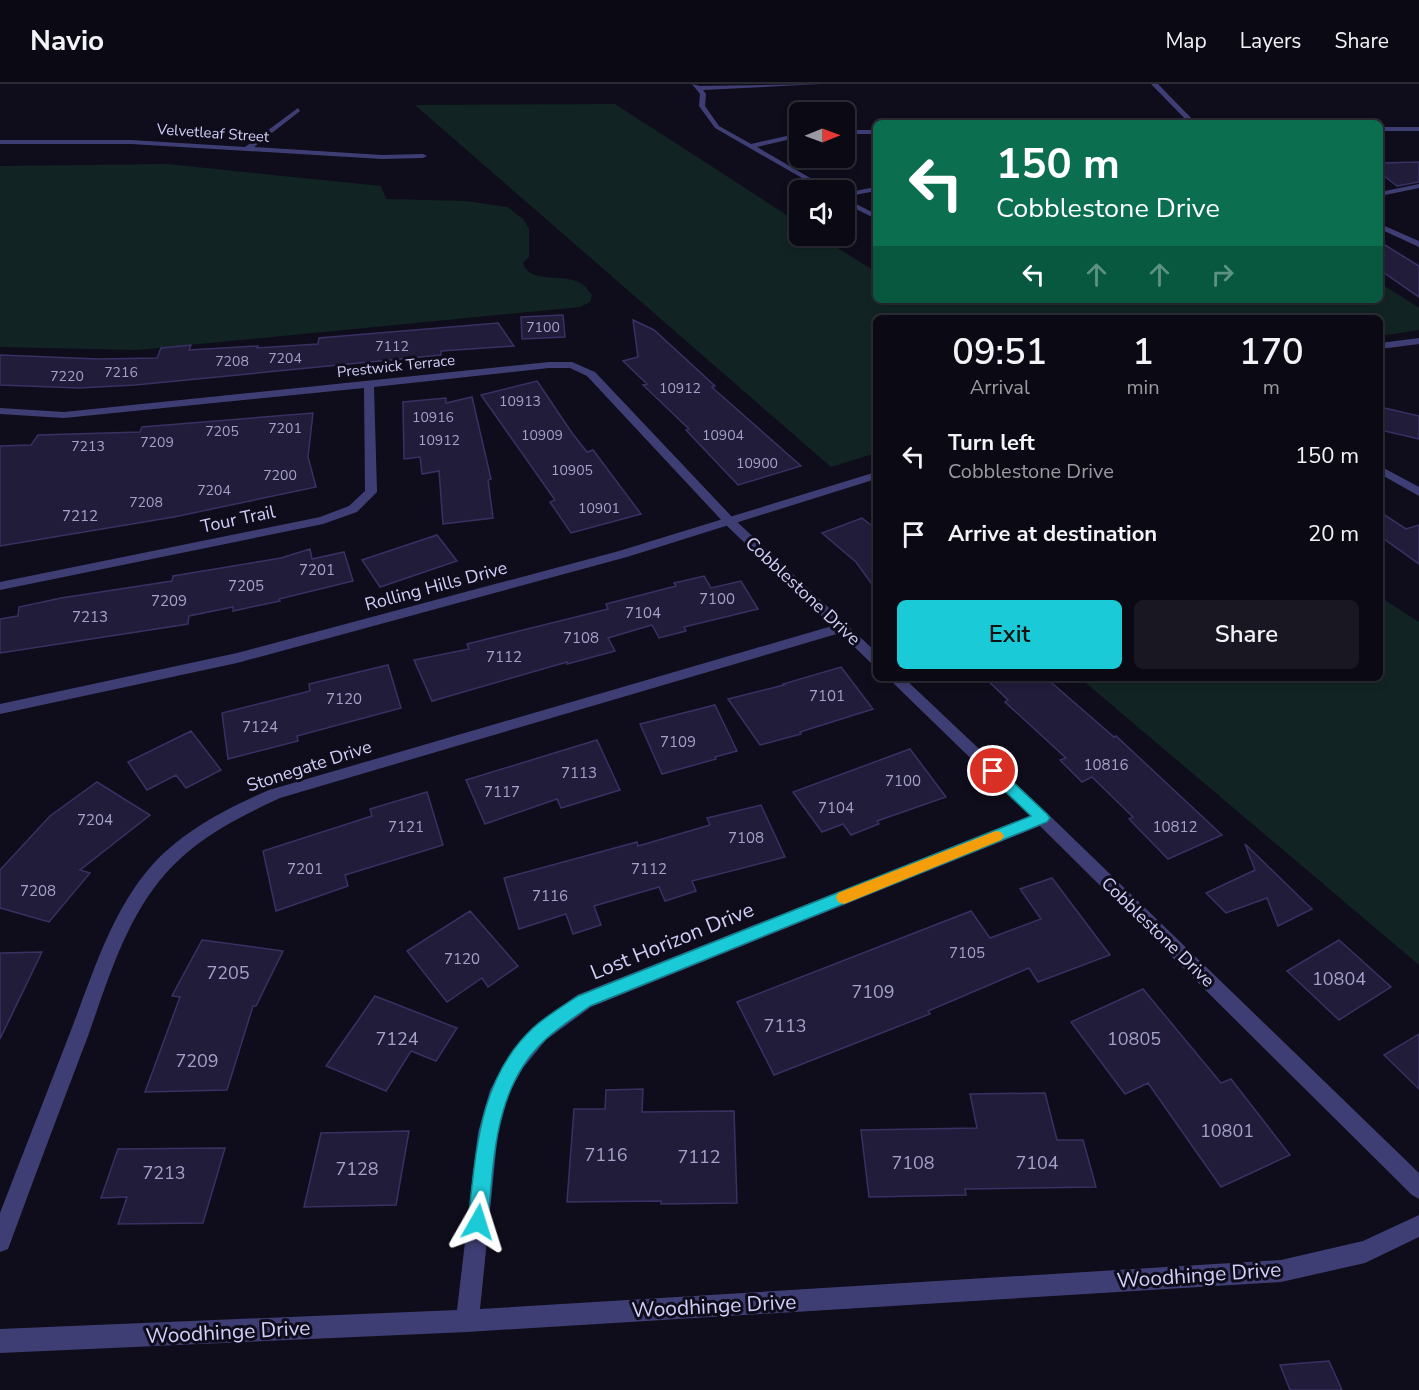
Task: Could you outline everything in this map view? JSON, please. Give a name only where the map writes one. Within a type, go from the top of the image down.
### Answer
[{"type":"street","points":[[698,86],[818,84]]},
{"type":"street","points":[[1154,84],[1190,120]]},
{"type":"street","points":[[698,86],[703,94],[702,106],[717,127],[810,180]]},
{"type":"street","points":[[248,148],[298,110]]},
{"type":"street","points":[[1383,129],[1419,129]]},
{"type":"street","points":[[855,132],[873,132]]},
{"type":"street","points":[[750,146],[789,137]]},
{"type":"street","name":"Velvetleaf Street","points":[[0,142],[131,142],[382,157],[423,156]]},
{"type":"street","points":[[1383,193],[1419,186]]},
{"type":"street","points":[[855,195],[873,190]]},
{"type":"street","points":[[855,205],[873,215]]},
{"type":"street","points":[[1383,227],[1419,244]]},
{"type":"street","points":[[1383,346],[1419,341]]},
{"type":"street","name":"Prestwick Terrace","points":[[0,411],[64,415],[549,365],[572,365],[591,375],[730,522]]},
{"type":"street","name":"Tour Trail","points":[[0,586],[323,520],[353,508],[371,492],[369,384]]},
{"type":"street","points":[[1383,471],[1419,492]]},
{"type":"street","name":"Rolling Hills Drive","points":[[0,709],[237,658],[623,554],[873,476]]},
{"type":"street","name":"Cobblestone Drive","points":[[730,522],[873,657]]},
{"type":"street","name":"Stonegate Drive","points":[[0,1241],[114,942],[137,901],[159,869],[182,847],[241,809],[275,794],[842,628]]},
{"type":"street","name":"Cobblestone Drive","points":[[898,681],[1042,818],[1419,1188]]},
{"type":"street","name":"Lost Horizon Drive","points":[[467,1321],[488,1132],[500,1090],[516,1062],[539,1034],[584,1001],[1042,818]]},
{"type":"street","name":"Woodhinge Drive","points":[[0,1341],[467,1321],[1281,1271],[1365,1252],[1419,1226]]},
{"type":"green space","points":[[615,104],[789,217],[789,246],[835,246],[873,270],[873,303],[1383,303],[1383,285],[1419,308],[1419,330],[1383,336],[1383,315],[873,315],[873,454],[831,467],[415,105]]},
{"type":"green space","points":[[167,164],[381,186],[386,199],[466,201],[507,207],[523,219],[529,229],[529,257],[523,263],[527,270],[532,274],[582,284],[592,295],[590,302],[580,307],[138,350],[0,347],[0,166]]},
{"type":"green space","points":[[1383,599],[1419,622],[1419,965],[1084,681],[1383,681]]},
{"type":"building","points":[[1419,162],[1419,182],[1397,186],[1383,175],[1383,163]]},
{"type":"building","points":[[1383,244],[1419,266],[1419,297],[1383,272]]},
{"type":"building","points":[[563,315],[565,337],[522,339],[521,317]]},
{"type":"building","points":[[633,320],[654,330],[715,386],[712,387],[715,390],[801,466],[738,485],[686,430],[689,429],[643,385],[647,384],[623,361],[638,357]]},
{"type":"building","points":[[498,323],[514,346],[441,351],[441,355],[135,385],[79,388],[0,385],[0,355],[98,359],[157,358],[161,348],[191,345],[189,350],[318,344],[319,338]]},
{"type":"building","points":[[537,381],[572,433],[587,452],[593,450],[641,514],[571,533],[550,502],[555,500],[481,395]]},
{"type":"building","points":[[472,397],[491,479],[488,480],[493,518],[443,524],[439,471],[422,474],[420,457],[404,459],[403,402],[446,398],[446,403]]},
{"type":"building","points":[[1383,408],[1419,416],[1419,439],[1383,431]]},
{"type":"building","points":[[313,413],[308,457],[316,487],[174,517],[0,546],[0,446],[31,445],[38,435],[140,432],[142,427]]},
{"type":"building","points":[[1383,514],[1406,529],[1419,525],[1419,564],[1383,538]]},
{"type":"building","points":[[862,518],[873,527],[873,586],[856,562],[822,533]]},
{"type":"building","points":[[437,535],[457,561],[380,587],[362,560]]},
{"type":"building","points":[[310,549],[312,559],[344,552],[353,581],[279,599],[280,601],[233,611],[233,607],[189,616],[188,624],[0,653],[0,619],[18,616],[19,607],[61,598],[172,581],[173,576],[281,558]]},
{"type":"building","points":[[704,576],[711,588],[741,581],[758,609],[684,627],[686,631],[659,638],[652,625],[608,638],[615,651],[567,664],[567,662],[432,701],[414,660],[469,649],[467,644],[608,609],[606,604],[676,586],[674,583]]},
{"type":"building","points":[[388,665],[401,708],[297,736],[298,741],[228,759],[222,713],[310,691],[309,684]]},
{"type":"building","points":[[841,667],[873,709],[800,732],[801,734],[760,745],[728,699],[784,685]]},
{"type":"building","points":[[988,681],[1049,681],[1114,737],[1116,736],[1222,835],[1168,859],[1129,819],[1133,817],[1092,777],[1082,782],[1060,760],[1066,758],[1005,702],[1008,700]]},
{"type":"building","points":[[715,705],[737,751],[662,774],[640,724]]},
{"type":"building","points":[[191,731],[221,770],[186,788],[176,775],[147,790],[128,762]]},
{"type":"building","points":[[597,740],[620,790],[561,808],[557,799],[485,824],[466,780]]},
{"type":"building","points":[[910,749],[946,797],[877,821],[879,824],[851,835],[843,824],[822,832],[793,792]]},
{"type":"building","points":[[97,782],[150,815],[80,870],[90,873],[49,922],[0,908],[0,870],[50,816]]},
{"type":"building","points":[[427,792],[443,845],[345,875],[348,886],[276,911],[263,851],[372,816],[370,809]]},
{"type":"building","points":[[761,805],[785,857],[692,881],[696,891],[665,901],[659,887],[594,906],[601,925],[573,934],[566,914],[519,929],[504,878],[637,842],[638,846],[710,825],[707,818]]},
{"type":"building","points":[[1245,844],[1312,909],[1278,926],[1267,898],[1226,913],[1206,893],[1255,870]]},
{"type":"building","points":[[1052,878],[1110,955],[1038,982],[1029,968],[928,1011],[930,1014],[774,1075],[737,1002],[971,911],[990,938],[1041,919],[1020,889]]},
{"type":"building","points":[[470,911],[518,966],[488,987],[482,978],[447,1002],[407,951]]},
{"type":"building","points":[[202,940],[283,951],[256,1006],[253,1006],[227,1090],[145,1092],[180,997],[172,996]]},
{"type":"building","points":[[1339,940],[1391,987],[1339,1020],[1287,971]]},
{"type":"building","points":[[42,952],[0,1039],[0,953]]},
{"type":"building","points":[[1143,989],[1221,1083],[1231,1079],[1290,1155],[1221,1187],[1148,1083],[1125,1094],[1071,1022]]},
{"type":"building","points":[[375,996],[457,1028],[436,1061],[411,1051],[386,1091],[326,1066]]},
{"type":"building","points":[[1419,1034],[1419,1089],[1384,1055]]},
{"type":"building","points":[[643,1089],[642,1112],[734,1111],[737,1203],[567,1202],[574,1109],[605,1109],[606,1090]]},
{"type":"building","points":[[1045,1093],[1057,1140],[1083,1140],[1096,1187],[965,1189],[966,1195],[869,1197],[861,1130],[977,1128],[970,1094]]},
{"type":"building","points":[[409,1131],[396,1205],[304,1207],[321,1133]]},
{"type":"building","points":[[225,1148],[203,1223],[118,1224],[127,1197],[101,1198],[118,1149]]},
{"type":"building","points":[[1329,1361],[1342,1390],[1290,1390],[1280,1365]]},
{"type":"slow traffic","points":[[844,897],[996,836]]},
{"type":"route","points":[[478,1222],[488,1132],[500,1090],[516,1062],[539,1034],[584,1001],[1042,818],[993,771]]}]
